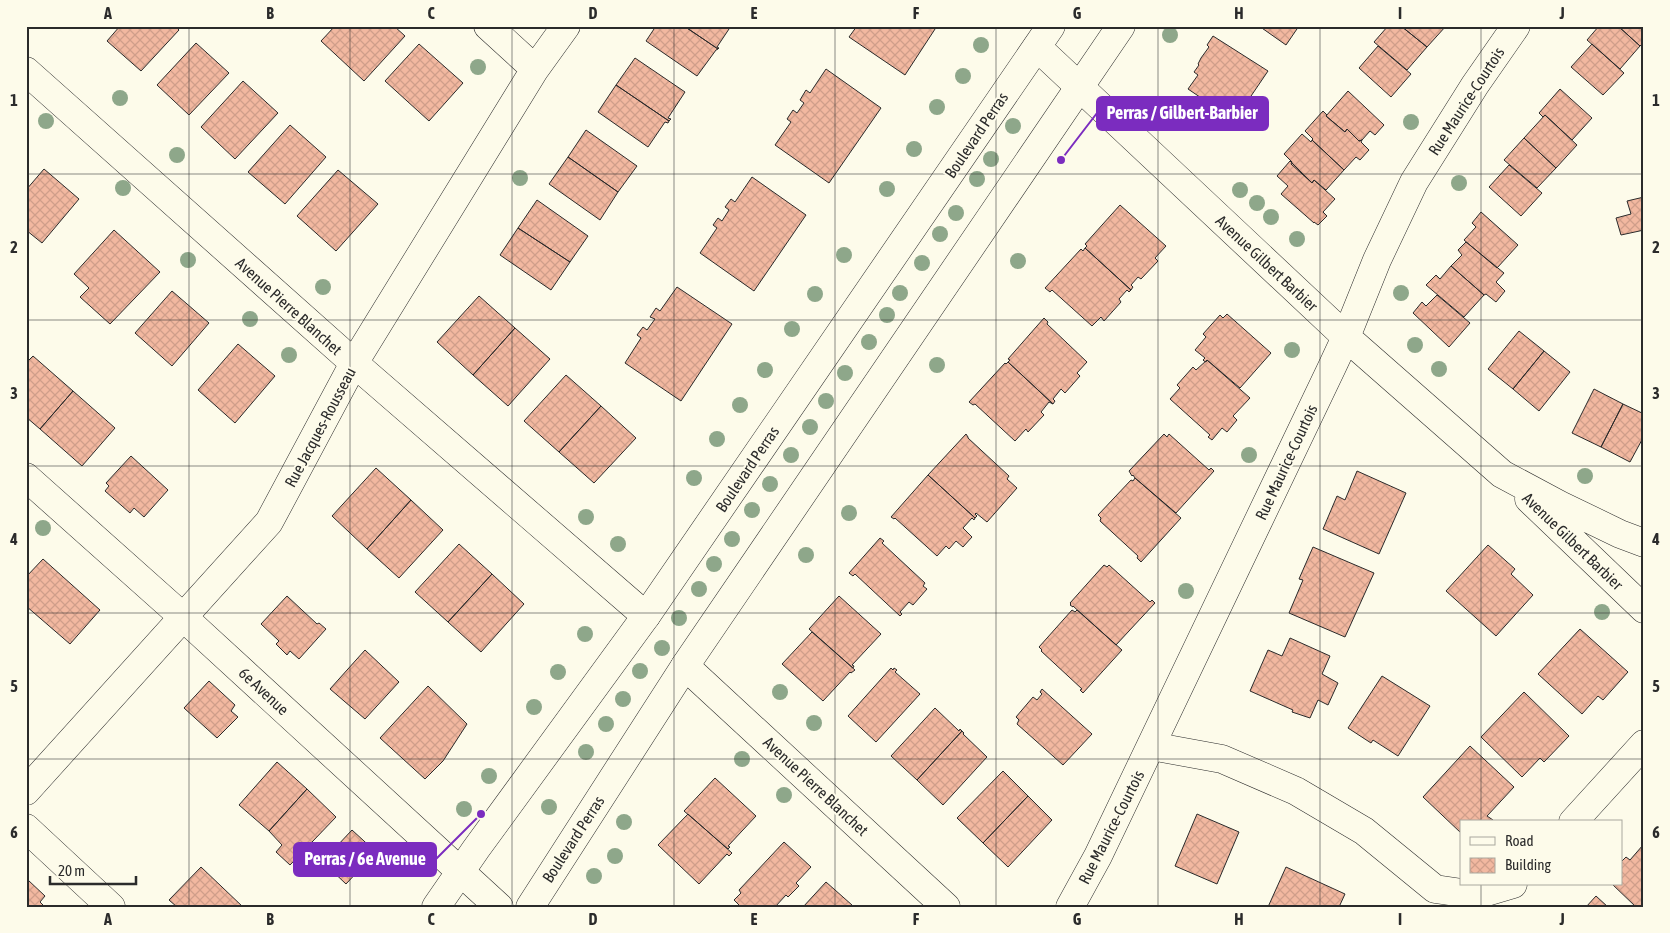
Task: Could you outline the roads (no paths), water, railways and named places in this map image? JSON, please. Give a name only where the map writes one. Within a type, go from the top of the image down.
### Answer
[{"type":"street","points":[[488,26],[534,69]]},
{"type":"street","name":"Rue Jacques-Rousseau","points":[[26,791],[269,522],[354,363],[534,69],[566,26]]},
{"type":"street","name":"Boulevard Perras","points":[[530,907],[686,666],[1121,26]]},
{"type":"street","name":"Rue Maurice-Courtois","points":[[1070,907],[1098,856],[1346,337],[1377,260],[1414,182],[1474,85],[1516,26]]},
{"type":"street","name":"Boulevard Perras","points":[[436,907],[646,616],[1044,37]]},
{"type":"street","name":"Avenue Gilbert Barbier","points":[[1044,37],[1079,88],[1346,337],[1502,474],[1644,609]]},
{"type":"street","name":"Avenue Pierre Blanchet","points":[[26,71],[354,363],[646,616]]},
{"type":"street","name":"Avenue Gilbert Barbier","points":[[1502,474],[1560,505],[1620,534],[1644,543]]},
{"type":"street","name":"6e Avenue","points":[[26,477],[183,617],[499,907]]},
{"type":"street","name":"Avenue Pierre Blanchet","points":[[686,666],[946,907]]},
{"type":"street","points":[[1575,820],[1644,744]]},
{"type":"street","points":[[1151,746],[1222,759],[1296,791],[1364,831],[1435,889],[1476,894],[1506,886]]},
{"type":"street","points":[[26,828],[111,907]]},
{"type":"place","name":"Perras / Gilbert-Barbier","points":[[1061,160]]},
{"type":"place","name":"Perras / 6e Avenue","points":[[481,814]]}]
